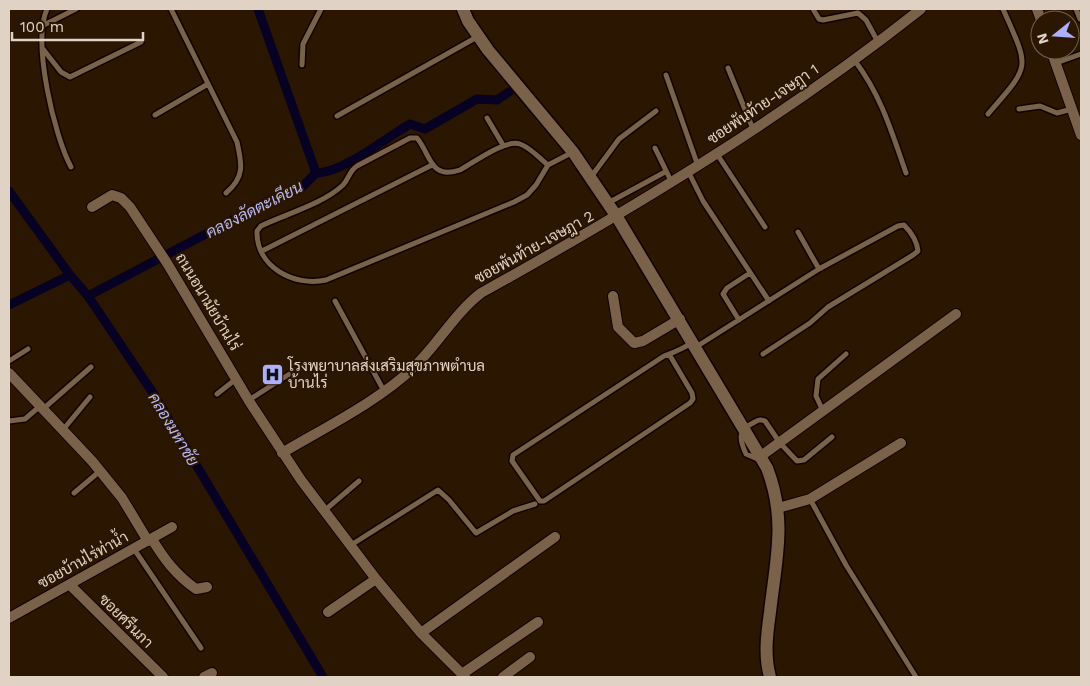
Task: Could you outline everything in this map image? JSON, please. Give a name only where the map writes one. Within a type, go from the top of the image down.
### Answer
[{"type":"street","points":[[463,9],[478,36],[573,152],[591,177],[680,320],[762,458],[775,489],[780,531],[766,646],[770,677]]},
{"type":"street","name":"ซอยพันท้าย-เจษฎา 1","points":[[617,217],[689,173],[855,61],[921,9]]},
{"type":"street","points":[[1055,60],[1081,135]]},
{"type":"street","name":"ถนนอนามัยบ้านไร่","points":[[92,207],[112,195],[121,198],[130,207],[167,263],[282,453],[376,579],[421,633],[463,676]]},
{"type":"street","name":"ซอยพันท้าย-เจษฎา 2","points":[[282,453],[384,391],[415,367],[470,302],[481,293],[617,217]]},
{"type":"street","points":[[613,296],[618,327],[634,343],[643,341],[680,320]]},
{"type":"street","points":[[762,458],[956,314]]},
{"type":"street","points":[[11,379],[100,471],[122,498],[168,564],[179,576],[196,589],[207,587]]},
{"type":"street","points":[[778,508],[810,499],[900,443]]},
{"type":"street","name":"ซอยบ้านไร่ท่าน้ำ","points":[[9,618],[134,550],[172,527]]},
{"type":"street","points":[[421,633],[555,537]]},
{"type":"street","points":[[328,612],[376,579]]},
{"type":"street","name":"ซอยศรีนภา","points":[[70,585],[163,677]]},
{"type":"street","points":[[463,676],[538,622]]},
{"type":"street","points":[[503,677],[530,657]]},
{"type":"lane","points":[[47,9],[44,25],[44,71],[55,127],[71,167]]},
{"type":"lane","points":[[44,25],[76,9]]},
{"type":"lane","points":[[171,9],[239,149],[241,163],[238,181],[226,193]]},
{"type":"lane","points":[[302,65],[303,44],[321,9]]},
{"type":"lane","points":[[813,9],[819,18],[823,20],[858,13],[866,20],[879,42]]},
{"type":"lane","points":[[988,114],[1015,83],[1023,68],[1022,51],[1003,9]]},
{"type":"lane","points":[[337,116],[478,36]]},
{"type":"lane","points":[[43,49],[61,72],[70,77],[142,42]]},
{"type":"lane","points":[[1056,64],[1081,54]]},
{"type":"lane","points":[[855,61],[868,78],[880,100],[906,172]]},
{"type":"lane","points":[[728,68],[753,130]]},
{"type":"lane","points":[[666,75],[698,167]]},
{"type":"lane","points":[[155,115],[208,84]]},
{"type":"lane","points":[[1018,109],[1040,106],[1057,113],[1072,109]]},
{"type":"lane","points":[[591,177],[618,139],[656,111]]},
{"type":"lane","points":[[487,118],[503,146]]},
{"type":"lane","points":[[548,166],[521,145],[514,142],[452,173],[440,171],[432,165],[417,138],[405,139],[352,170],[342,185],[324,196],[261,226],[257,231],[257,242],[262,251],[282,274],[302,282],[326,280],[514,202],[527,195],[548,166],[573,152]]},
{"type":"lane","points":[[655,148],[672,184]]},
{"type":"lane","points":[[717,154],[765,227]]},
{"type":"lane","points":[[262,251],[432,165]]},
{"type":"lane","points":[[608,203],[665,172]]},
{"type":"lane","points":[[689,173],[703,201],[769,302]]},
{"type":"lane","points":[[669,354],[692,393],[693,398],[690,403],[544,501],[540,501],[512,461],[513,455],[669,354],[679,352],[694,345],[769,302],[819,269],[898,226],[904,226],[918,245],[918,251],[828,307],[810,323],[763,354]]},
{"type":"lane","points":[[798,232],[819,269]]},
{"type":"lane","points":[[739,320],[724,296],[724,290],[750,273]]},
{"type":"lane","points":[[335,301],[384,391]]},
{"type":"lane","points":[[9,361],[28,349]]},
{"type":"lane","points":[[824,411],[816,396],[818,379],[846,354]]},
{"type":"lane","points":[[9,421],[25,419],[41,409],[91,367]]},
{"type":"lane","points":[[249,401],[291,374]]},
{"type":"lane","points":[[217,394],[237,378]]},
{"type":"lane","points":[[62,431],[90,397]]},
{"type":"lane","points":[[744,427],[757,420],[765,421],[792,457],[800,461],[832,437]]},
{"type":"lane","points":[[74,492],[100,471]]},
{"type":"lane","points":[[324,511],[359,481]]},
{"type":"lane","points":[[350,546],[438,490],[449,500],[476,533],[513,511],[535,504]]},
{"type":"lane","points":[[810,499],[846,565],[916,677]]},
{"type":"lane","points":[[134,550],[200,648]]},
{"type":"waterway","name":"คลองลัดตะเคียน","points":[[88,296],[276,197],[299,190],[316,173],[258,9]]},
{"type":"waterway","points":[[316,173],[339,167],[351,161],[410,124],[425,129],[477,99],[497,100],[509,92]]},
{"type":"waterway","name":"คลองมหาชัย","points":[[9,191],[70,275],[88,296],[155,396],[323,677]]},
{"type":"waterway","points":[[9,305],[70,275]]},
{"type":"place","name":"โรงพยาบาลส่งเสริมสุขภาพตำบล บ้านไร่","points":[[272,375]]}]
